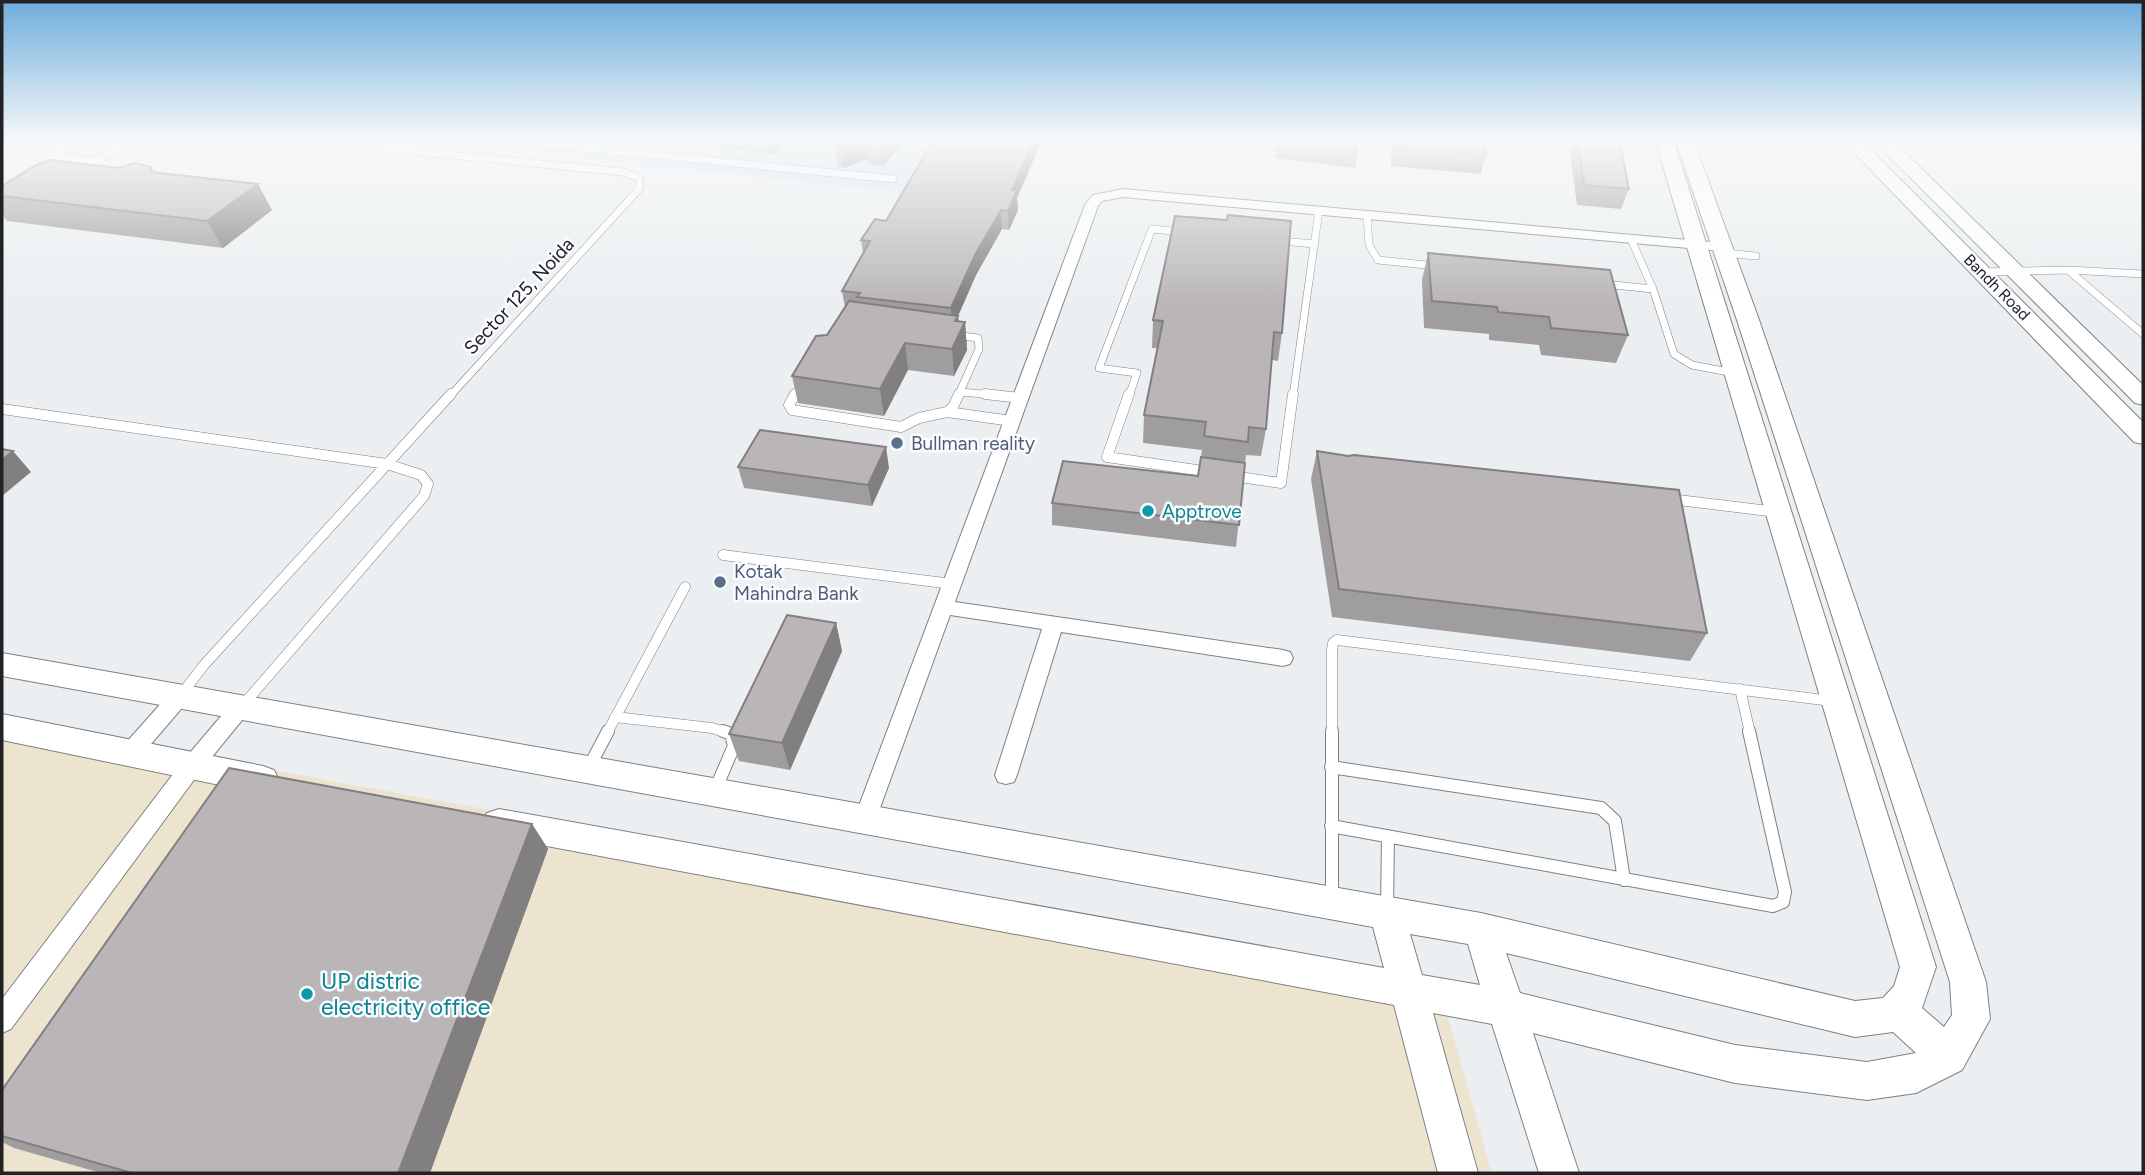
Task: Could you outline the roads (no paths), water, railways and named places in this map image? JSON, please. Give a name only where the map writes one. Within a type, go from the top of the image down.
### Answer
[{"type":"street","points":[[864,819],[1092,205],[1098,198],[1119,194]]},
{"type":"street","points":[[1132,194],[1714,248]]},
{"type":"street","points":[[2,665],[1480,930],[1855,1019],[1883,1019],[1898,1012],[1912,991],[1918,967],[1734,373],[1714,248],[1689,194]]},
{"type":"street","points":[[461,817],[1505,1008],[1735,1064],[1867,1081],[1916,1073],[1948,1056],[1971,1020],[1968,982],[1870,688],[1714,248],[1699,194]]},
{"type":"street","name":"Bandh Road","points":[[1904,194],[2143,436]]},
{"type":"street","name":"Bandh Road","points":[[1936,194],[2143,398]]},
{"type":"street","points":[[943,607],[1283,658]]},
{"type":"street","points":[[1006,775],[1054,624]]},
{"type":"street","points":[[1833,692],[1870,688]]},
{"type":"street","points":[[131,752],[180,695]]},
{"type":"street","points":[[2,1020],[191,767],[240,708]]},
{"type":"street","points":[[2,727],[299,787]]},
{"type":"street","points":[[1387,913],[1458,1173]]},
{"type":"street","points":[[1480,930],[1559,1173]]},
{"type":"street","points":[[1898,1012],[1948,1056]]},
{"type":"lane","name":"Sector 125, Noida","points":[[180,695],[204,665],[635,194]]},
{"type":"lane","points":[[1227,475],[1281,483],[1319,211]]},
{"type":"lane","points":[[1367,215],[1369,247],[1371,254],[1378,260],[1447,267]]},
{"type":"lane","points":[[1193,232],[1152,229],[1099,368],[1137,373],[1107,457],[1214,473]]},
{"type":"lane","points":[[1631,239],[1653,289],[1674,354],[1692,365],[1734,373]]},
{"type":"lane","points":[[1274,240],[1315,244]]},
{"type":"lane","points":[[1714,248],[1756,256]]},
{"type":"lane","points":[[1982,272],[2068,270],[2143,274]]},
{"type":"lane","points":[[2068,270],[2143,334]]},
{"type":"lane","points":[[1598,283],[1653,289]]},
{"type":"lane","points":[[947,412],[961,392],[979,349],[978,338],[844,321],[825,355],[817,359],[789,405],[797,412],[893,427],[901,427],[919,418],[947,412],[1012,421]]},
{"type":"lane","points":[[961,392],[1021,398]]},
{"type":"lane","points":[[2,410],[387,464],[421,475],[428,484],[424,496],[240,708]]},
{"type":"lane","points":[[1658,497],[1777,512]]},
{"type":"lane","points":[[723,555],[952,584]]},
{"type":"lane","points":[[587,769],[685,587]]},
{"type":"lane","points":[[1333,903],[1332,650],[1333,643],[1342,639],[1740,690],[1833,692]]},
{"type":"lane","points":[[1331,826],[1763,905],[1783,902],[1785,892],[1740,690]]},
{"type":"lane","points":[[615,717],[712,728],[731,734],[734,746],[714,792]]},
{"type":"lane","points":[[1331,766],[1601,808],[1615,821],[1624,880]]},
{"type":"lane","points":[[1387,913],[1388,836]]},
{"type":"place","name":"Bullman reality","points":[[897,443]]},
{"type":"place","name":"Apptrove","points":[[1148,511]]},
{"type":"place","name":"Kotak Mahindra Bank","points":[[720,582]]},
{"type":"place","name":"UP distric electricity office","points":[[307,994]]}]
